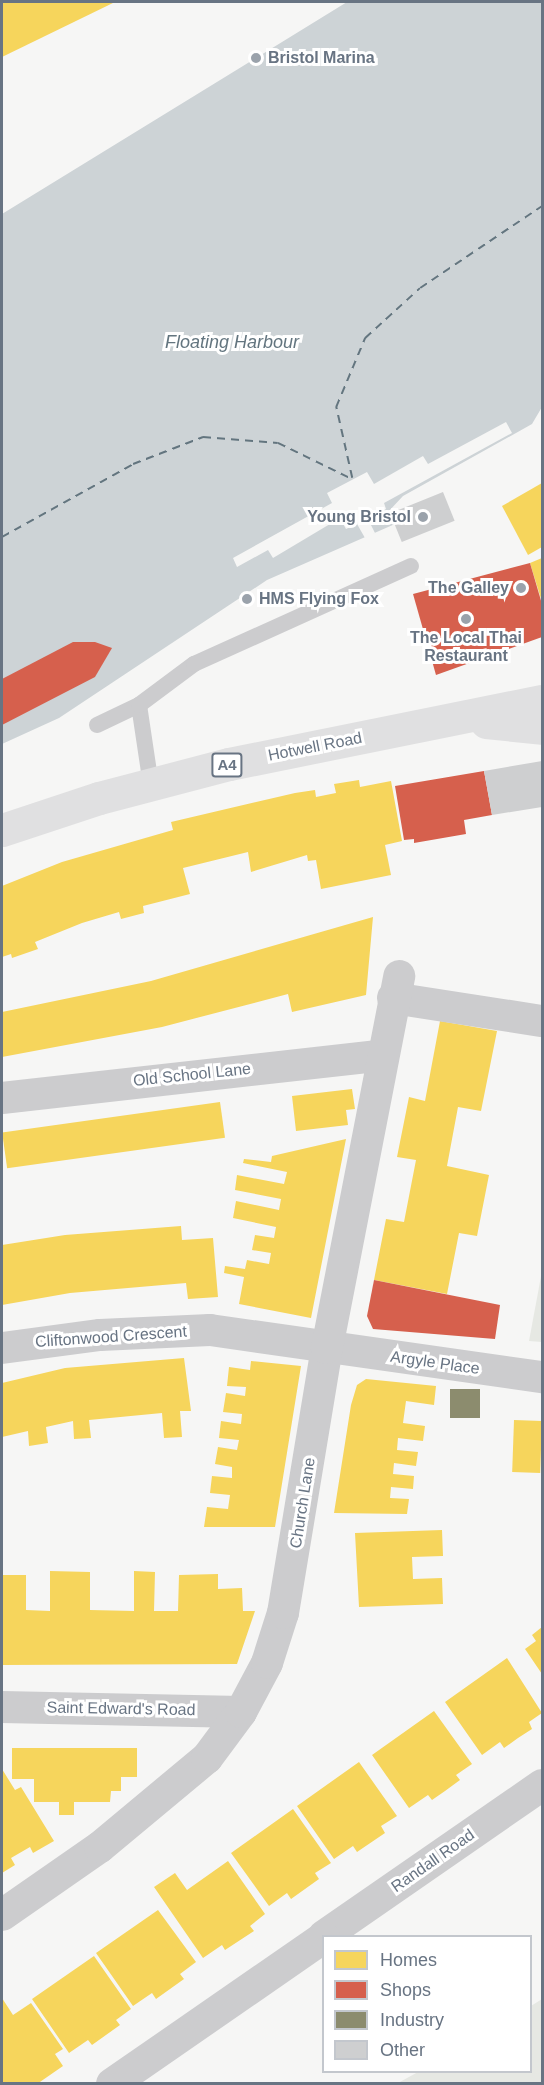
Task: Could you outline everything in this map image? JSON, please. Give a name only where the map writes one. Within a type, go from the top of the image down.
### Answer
[{"type":"main road","name":"Hotwell Road","points":[[2,830],[229,764],[543,701]]},
{"type":"main road","name":"Hotwell Road","points":[[457,719],[543,728]]},
{"type":"street","name":"Church Lane","points":[[2,1915],[100,1847],[207,1758],[242,1712],[267,1663],[283,1613],[327,1348],[396,987],[543,1021]]},
{"type":"street","name":"Old School Lane","points":[[2,1098],[383,1055]]},
{"type":"street","name":"Cliftonwood Crescent","points":[[2,1348],[100,1335],[183,1330],[235,1333],[327,1348]]},
{"type":"street","name":"Argyle Place","points":[[327,1348],[543,1377]]},
{"type":"street","name":"Saint Edward's Road","points":[[2,1707],[242,1712]]},
{"type":"street","name":"Randall Road","points":[[327,1935],[543,1785]]},
{"type":"street","name":"Randall Road","points":[[112,2084],[322,1938]]},
{"type":"lane","points":[[97,725],[139,705],[194,664],[411,567]]},
{"type":"lane","points":[[139,705],[151,785]]},
{"type":"shaded area","points":[[542,1271],[542,1342],[529,1341]]},
{"type":"shaded area","points":[[542,1999],[542,2083],[398,2083],[416,2073],[532,2073],[532,2005]]},
{"type":"water","name":"Floating Harbour","points":[[347,2],[542,2],[542,407],[532,424],[403,496],[389,511],[395,524],[267,580],[59,718],[2,744],[2,214]]},
{"type":"pier","points":[[506,422],[512,433],[384,503],[386,509],[368,519],[375,533],[370,536],[365,538],[357,524],[346,529],[340,518],[273,558],[268,550],[237,567],[233,558],[332,503],[327,493],[367,472],[374,484],[423,456],[428,464]]},
{"type":"building: Homes","points":[[2,2],[115,2],[2,57]]},
{"type":"building: Homes","points":[[542,483],[542,547],[528,555],[502,506]]},
{"type":"building: Homes","points":[[542,558],[542,602],[530,563]]},
{"type":"building: Homes","points":[[359,780],[360,787],[391,781],[402,841],[385,845],[391,875],[321,889],[316,860],[308,861],[307,855],[251,872],[248,852],[183,868],[190,894],[143,906],[144,913],[121,919],[119,912],[82,923],[35,942],[38,949],[12,958],[11,954],[2,957],[2,886],[62,862],[173,830],[171,822],[295,793],[315,790],[316,797],[336,793],[334,784]]},
{"type":"building: Homes","points":[[373,917],[366,995],[292,1012],[288,994],[162,1027],[2,1057],[2,1012],[151,981]]},
{"type":"building: Homes","points":[[440,1021],[497,1031],[481,1111],[458,1107],[447,1166],[489,1175],[477,1236],[459,1233],[447,1294],[374,1280],[386,1219],[404,1222],[416,1160],[397,1157],[409,1097],[425,1101]]},
{"type":"building: Homes","points":[[352,1089],[355,1109],[346,1110],[348,1125],[296,1131],[292,1096]]},
{"type":"building: Homes","points":[[220,1102],[225,1138],[7,1168],[2,1133]]},
{"type":"building: Homes","points":[[346,1139],[311,1318],[239,1304],[244,1277],[224,1273],[225,1266],[245,1269],[247,1260],[269,1264],[271,1253],[252,1250],[255,1235],[274,1238],[276,1227],[233,1218],[236,1201],[279,1210],[281,1199],[235,1190],[237,1175],[284,1184],[287,1172],[243,1163],[244,1159],[271,1162],[272,1156]]},
{"type":"building: Homes","points":[[181,1226],[182,1240],[213,1238],[218,1297],[188,1299],[186,1283],[70,1293],[2,1305],[2,1245],[65,1235]]},
{"type":"building: Homes","points":[[184,1358],[191,1411],[180,1411],[182,1437],[164,1438],[162,1413],[89,1420],[91,1438],[74,1439],[73,1421],[46,1427],[48,1443],[29,1446],[28,1431],[2,1437],[2,1383],[65,1368]]},
{"type":"building: Homes","points":[[251,1361],[301,1366],[275,1527],[204,1527],[207,1507],[228,1509],[230,1495],[210,1493],[212,1476],[232,1478],[232,1467],[215,1464],[218,1447],[237,1450],[239,1440],[219,1438],[221,1421],[241,1424],[242,1414],[223,1412],[226,1393],[245,1396],[246,1387],[227,1386],[229,1367],[250,1370]]},
{"type":"building: Homes","points":[[366,1379],[436,1386],[434,1405],[406,1401],[403,1423],[425,1426],[423,1441],[398,1438],[397,1450],[418,1452],[416,1466],[394,1463],[393,1474],[414,1476],[413,1489],[391,1487],[390,1498],[409,1499],[407,1514],[334,1513],[351,1405],[357,1385]]},
{"type":"building: Homes","points":[[514,1420],[542,1421],[540,1473],[512,1472]]},
{"type":"building: Homes","points":[[442,1530],[443,1556],[412,1557],[413,1579],[442,1578],[443,1604],[359,1607],[355,1533]]},
{"type":"building: Homes","points":[[50,1571],[90,1572],[90,1610],[134,1611],[134,1571],[155,1572],[154,1611],[178,1611],[179,1575],[218,1574],[218,1589],[242,1588],[243,1611],[255,1611],[237,1664],[2,1665],[2,1575],[26,1575],[26,1610],[50,1611]]},
{"type":"building: Homes","points":[[542,1627],[542,1674],[525,1649],[536,1641],[532,1635]]},
{"type":"building: Homes","points":[[507,1658],[542,1713],[529,1722],[532,1729],[504,1748],[500,1742],[482,1755],[445,1702]]},
{"type":"building: Homes","points":[[434,1711],[472,1764],[456,1775],[460,1780],[445,1791],[432,1800],[428,1795],[409,1808],[372,1755]]},
{"type":"building: Homes","points":[[12,1748],[137,1748],[137,1777],[121,1777],[121,1791],[111,1791],[110,1802],[74,1802],[74,1815],[59,1815],[59,1802],[34,1802],[34,1779],[12,1779]]},
{"type":"building: Homes","points":[[359,1762],[397,1816],[381,1826],[385,1833],[357,1852],[353,1846],[334,1859],[297,1806]]},
{"type":"building: Homes","points":[[2,1769],[15,1790],[21,1787],[54,1841],[33,1853],[30,1847],[11,1858],[15,1865],[2,1873]]},
{"type":"building: Homes","points":[[293,1809],[331,1863],[315,1873],[319,1879],[291,1899],[287,1893],[269,1906],[231,1853]]},
{"type":"building: Homes","points":[[228,1861],[265,1914],[250,1926],[254,1931],[225,1950],[222,1945],[203,1958],[154,1887],[175,1873],[187,1890]]},
{"type":"building: Homes","points":[[158,1910],[196,1962],[180,1974],[184,1979],[156,1999],[152,1993],[133,2006],[96,1953]]},
{"type":"building: Homes","points":[[94,1956],[131,2009],[116,2020],[120,2025],[92,2045],[88,2040],[69,2053],[32,1999]]},
{"type":"building: Homes","points":[[2,1998],[13,2015],[31,2003],[63,2049],[55,2054],[63,2066],[37,2084],[2,2084]]},
{"type":"building: Shops","name":"The Local Thai Restaurant","points":[[530,563],[542,604],[542,637],[436,675],[413,594]]},
{"type":"building: Shops","points":[[73,642],[95,642],[112,648],[95,677],[2,725],[2,679]]},
{"type":"building: Shops","points":[[484,771],[492,815],[464,820],[466,834],[414,843],[414,839],[404,840],[395,786]]},
{"type":"building: Shops","points":[[374,1280],[500,1305],[495,1339],[373,1329],[367,1316]]},
{"type":"building: Industry","points":[[450,1389],[480,1389],[480,1418],[450,1418]]},
{"type":"building: Other","name":"Young Bristol","points":[[443,492],[455,521],[402,542],[390,513]]},
{"type":"building: Other","points":[[542,761],[542,807],[492,815],[484,771]]},
{"type":"ferry route","points":[[352,478],[336,407],[365,338],[420,288],[542,206]]},
{"type":"ferry route","points":[[2,537],[133,464],[203,437],[278,443],[352,479]]},
{"type":"place","name":"Bristol Marina","points":[[256,58]]},
{"type":"place","name":"Young Bristol","points":[[423,517]]},
{"type":"place","name":"The Galley","points":[[521,588]]},
{"type":"place","name":"HMS Flying Fox","points":[[247,599]]},
{"type":"place","name":"The Local Thai Restaurant","points":[[466,619]]}]
